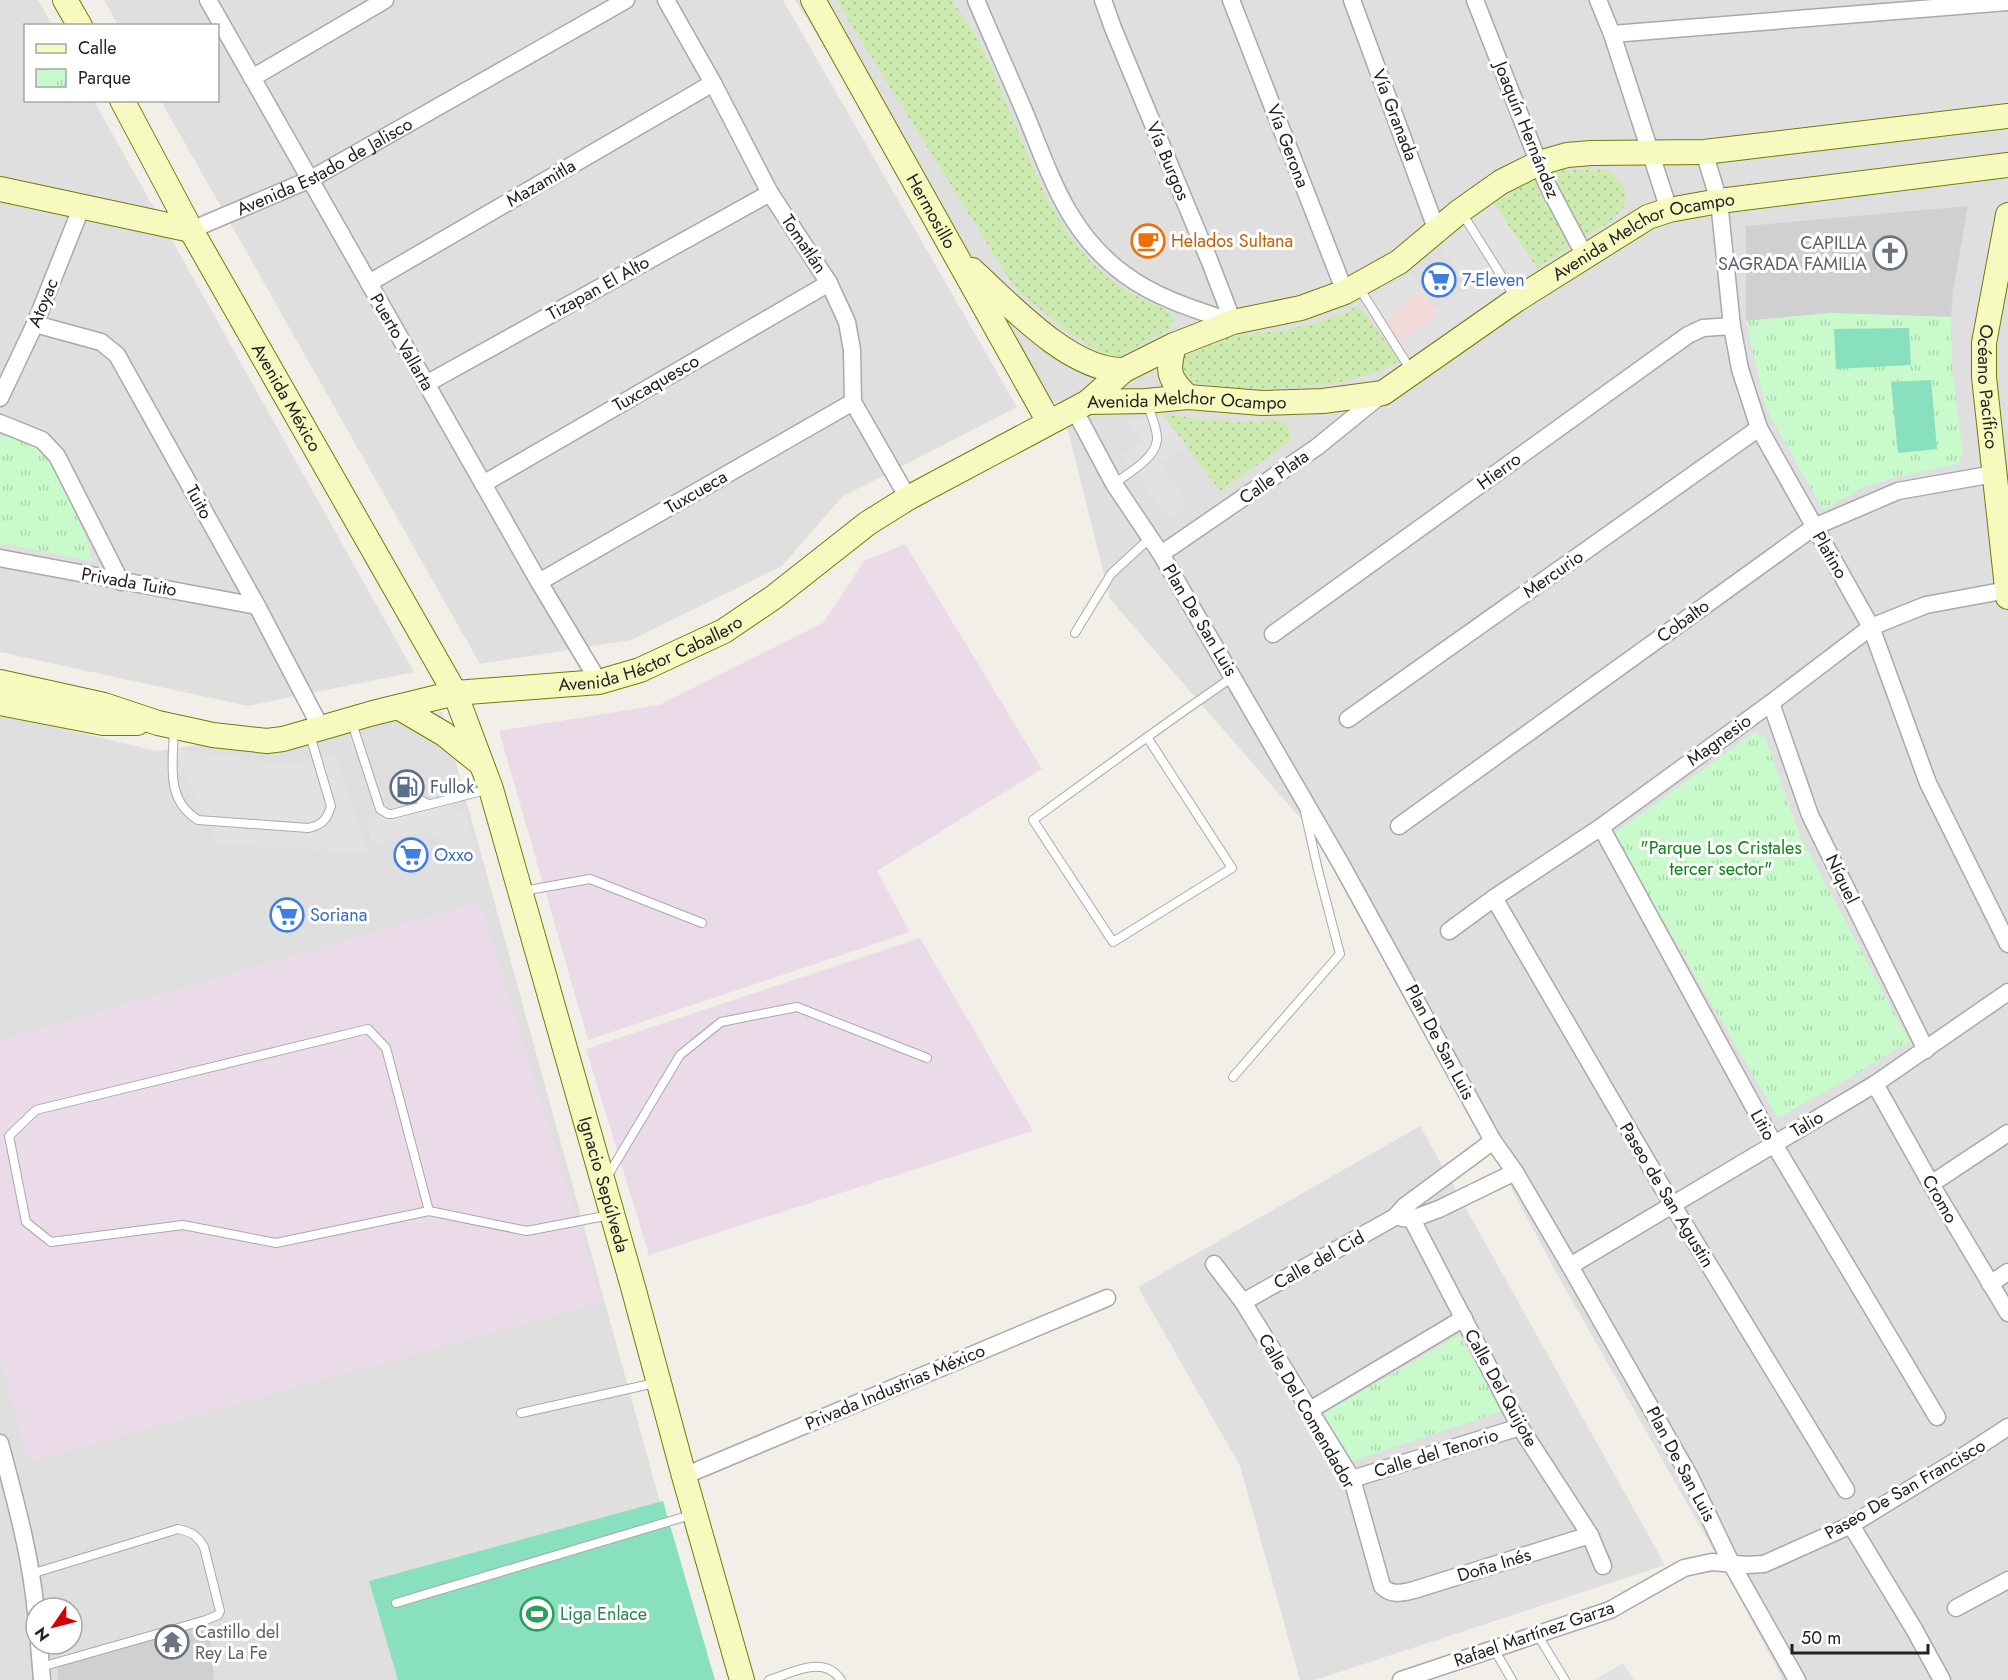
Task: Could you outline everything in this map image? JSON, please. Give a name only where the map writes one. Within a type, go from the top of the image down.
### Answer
[{"type":"main road","points":[[65,0],[79,24]]},
{"type":"main road","name":"Hermosillo","points":[[813,0],[1049,422]]},
{"type":"main road","name":"Avenida México","points":[[123,102],[191,230],[455,693]]},
{"type":"main road","name":"Avenida Melchor Ocampo","points":[[1081,406],[1124,370],[1174,345],[1233,322],[1302,308],[1351,288],[1399,262],[1460,211],[1501,182],[1539,163],[1567,155],[1650,151],[1704,152],[2008,116]]},
{"type":"main road","name":"Avenida Melchor Ocampo","points":[[1081,406],[1188,398],[1262,404],[1323,401],[1383,393],[1516,300],[1648,217],[1669,210],[1719,201],[2008,165]]},
{"type":"main road","points":[[0,189],[191,230]]},
{"type":"main road","name":"Océano Pacífico","points":[[2008,215],[1984,343],[1984,377],[2008,593]]},
{"type":"main road","points":[[957,257],[1012,308],[1062,348],[1093,364],[1114,370],[1124,370]]},
{"type":"main road","points":[[1174,345],[1170,370],[1174,384],[1188,398]]},
{"type":"main road","name":"Avenida Héctor Caballero","points":[[0,682],[104,705],[166,725],[240,739],[267,741],[283,739],[455,693],[599,682],[640,670],[724,631],[774,597],[868,523],[908,498],[1081,406]]},
{"type":"main road","name":"Ignacio Sepúlveda","points":[[455,693],[491,789],[613,1215],[742,1680]]},
{"type":"main road","name":"Avenida Héctor Caballero","points":[[0,703],[103,723],[166,725]]},
{"type":"main road","points":[[398,707],[444,734],[482,765]]},
{"type":"street","name":"Puerto Vallarta","points":[[208,0],[539,582],[599,682]]},
{"type":"street","points":[[252,78],[385,0]]},
{"type":"street","name":"Avenida Estado de Jalisco","points":[[191,230],[311,179],[626,0]]},
{"type":"street","name":"Tomatlán","points":[[666,0],[713,82],[770,193],[830,283],[847,322],[852,350],[853,402],[908,498]]},
{"type":"street","points":[[976,0],[1056,190],[1082,233],[1095,249],[1137,283],[1179,303],[1233,322]]},
{"type":"street","name":"Vía Burgos","points":[[1103,0],[1233,322]]},
{"type":"street","name":"Vía Gerona","points":[[1231,0],[1351,288]]},
{"type":"street","name":"Vía Granada","points":[[1352,0],[1437,231]]},
{"type":"street","name":"Joaquín Hernández","points":[[1475,0],[1554,200],[1585,256]]},
{"type":"street","points":[[1598,0],[1669,210]]},
{"type":"street","points":[[1611,34],[2008,2]]},
{"type":"street","name":"Mazamitla","points":[[369,283],[713,82]]},
{"type":"street","name":"Platino","points":[[1704,152],[1719,201],[1732,326],[1740,369],[1758,428],[1871,627],[1928,783],[2008,944]]},
{"type":"street","name":"Tizapan El Alto","points":[[426,384],[770,193]]},
{"type":"street","name":"Atoyac","points":[[0,398],[35,324],[82,206]]},
{"type":"street","name":"Tuxcaquesco","points":[[483,484],[830,283]]},
{"type":"street","name":"Tuito","points":[[35,324],[101,342],[117,355],[257,606],[315,730]]},
{"type":"street","name":"Hierro","points":[[1273,634],[1688,335],[1703,328],[1732,326]]},
{"type":"street","name":"Calle Plata","points":[[1161,554],[1317,447],[1383,393]]},
{"type":"street","name":"Tuxcueca","points":[[539,582],[853,402]]},
{"type":"street","name":"Plan De San Luis","points":[[1081,406],[1114,483],[1161,554],[1233,677],[1399,967],[1493,1141],[1515,1172],[1570,1266],[1690,1477],[1731,1563],[1797,1680]]},
{"type":"street","points":[[0,423],[42,440],[57,456],[121,582]]},
{"type":"street","name":"Mercurio","points":[[1348,719],[1758,428]]},
{"type":"street","name":"Cobalto","points":[[1399,826],[1814,527],[1898,491],[1994,474]]},
{"type":"street","name":"Privada Tuito","points":[[0,558],[257,606]]},
{"type":"street","name":"Magnesio","points":[[1449,931],[1494,898],[1601,827],[1871,627],[1926,605],[2008,593]]},
{"type":"street","name":"Níquel","points":[[1770,703],[1810,815],[1926,1050]]},
{"type":"street","name":"Litio","points":[[1601,827],[1774,1144],[1937,1417]]},
{"type":"street","name":"Paseo de San Agustin","points":[[1494,898],[1672,1204],[1845,1490]]},
{"type":"street","name":"Talio","points":[[1570,1266],[1875,1084],[2008,992]]},
{"type":"street","name":"Cromo","points":[[1875,1084],[2008,1313]]},
{"type":"street","points":[[1931,1184],[2008,1134]]},
{"type":"street","name":"Calle del Cid","points":[[1243,1302],[1404,1214],[1493,1141]]},
{"type":"street","name":"Calle del Cid","points":[[1404,1214],[1439,1209],[1515,1172]]},
{"type":"street","name":"Calle Del Quijote","points":[[1404,1214],[1464,1318],[1520,1427],[1590,1535],[1603,1566]]},
{"type":"street","name":"Calle Del Comendador","points":[[1215,1264],[1243,1302],[1352,1479],[1382,1586],[1387,1592],[1397,1594]]},
{"type":"street","points":[[1990,1284],[2008,1272]]},
{"type":"street","name":"Privada Industrias México","points":[[684,1476],[1107,1298]]},
{"type":"street","points":[[1310,1410],[1464,1318]]},
{"type":"street","name":"Calle del Tenorio","points":[[1352,1479],[1520,1427]]},
{"type":"street","name":"Paseo De San Francisco","points":[[1731,1563],[1764,1564],[1851,1525],[1962,1458],[2008,1427]]},
{"type":"street","points":[[0,1443],[20,1521],[34,1596]]},
{"type":"street","points":[[1851,1525],[1942,1680]]},
{"type":"street","name":"Doña Inés","points":[[1397,1594],[1590,1535]]},
{"type":"street","name":"Rafael Martínez Garza","points":[[1401,1680],[1610,1610],[1684,1568],[1712,1562],[1731,1563]]},
{"type":"street","points":[[1956,1608],[2008,1580]]},
{"type":"street","points":[[40,1656],[41,1673]]},
{"type":"lane","points":[[1460,211],[1516,300]]},
{"type":"lane","points":[[1351,288],[1413,372]]},
{"type":"lane","points":[[1114,483],[1145,460],[1155,447],[1158,438],[1146,401]]},
{"type":"lane","points":[[1075,633],[1111,574],[1150,538]]},
{"type":"lane","points":[[1147,737],[1232,868],[1113,942],[1033,820],[1147,737],[1233,677]]},
{"type":"lane","points":[[351,720],[380,809],[388,814],[491,789]]},
{"type":"lane","points":[[166,725],[173,787],[187,813],[198,820],[308,828],[320,825],[328,817],[331,806],[315,730]]},
{"type":"lane","points":[[416,796],[429,805]]},
{"type":"lane","points":[[1233,1077],[1340,954],[1302,797]]},
{"type":"lane","points":[[520,892],[590,879],[702,923]]},
{"type":"lane","points":[[603,1182],[680,1055],[721,1022],[797,1007],[927,1058]]},
{"type":"lane","points":[[429,1211],[386,1048],[368,1029],[36,1110],[9,1136],[26,1222],[51,1242],[183,1225],[276,1243],[429,1211],[527,1231],[613,1215]]},
{"type":"lane","points":[[521,1413],[659,1382]]},
{"type":"lane","points":[[396,1603],[695,1514]]},
{"type":"lane","points":[[31,1574],[178,1529],[191,1532],[199,1538],[204,1547],[220,1611],[218,1615],[206,1620],[41,1673]]},
{"type":"lane","points":[[1537,1634],[1565,1680]]},
{"type":"lane","points":[[1494,1648],[1512,1680]]},
{"type":"lane","points":[[769,1680],[817,1666],[832,1669],[841,1680]]},
{"type":"shaded area","points":[[0,0],[38,0],[51,24],[24,24],[24,102],[95,102],[414,672],[248,706],[0,652]]},
{"type":"shaded area","points":[[104,0],[783,0],[1017,407],[842,497],[782,566],[631,640],[480,664],[162,102],[219,102],[219,24],[117,24]]},
{"type":"shaded area","points":[[795,0],[2008,0],[2008,1680],[1783,1680],[1732,1583],[1552,1265],[1340,864],[1110,599],[1062,407],[1043,397]]},
{"type":"shaded area","points":[[1494,204],[1537,268],[1405,360],[1395,345],[1438,315],[1435,309],[1468,285],[1440,245]]},
{"type":"shaded area","points":[[1968,206],[1953,291],[1951,317],[1830,313],[1746,321],[1746,226]]},
{"type":"shaded area","points":[[1410,274],[1422,290],[1379,323],[1365,299]]},
{"type":"shaded area","points":[[1422,290],[1439,315],[1395,345],[1379,323]]},
{"type":"shaded area","points":[[1161,414],[1187,445],[1161,464],[1188,504],[1169,519],[1122,455],[1143,442],[1126,420]]},
{"type":"shaded area","points":[[905,544],[1042,769],[877,871],[910,932],[588,1040],[499,731],[659,705],[823,623],[864,561]]},
{"type":"shaded area","points":[[442,712],[709,1680],[0,1680],[0,714],[157,751],[381,718]]},
{"type":"shaded area","points":[[174,748],[287,765],[335,754],[368,853],[218,844]]},
{"type":"shaded area","points":[[431,800],[465,812],[476,855],[449,864],[441,838],[426,831],[373,845],[365,819]]},
{"type":"shaded area","points":[[480,902],[602,1302],[28,1462],[0,1358],[0,1040]]},
{"type":"shaded area","points":[[920,938],[1033,1131],[649,1255],[586,1049]]},
{"type":"shaded area","points":[[1420,1126],[1665,1565],[1315,1680],[1300,1680],[1240,1466],[1138,1287]]},
{"type":"shaded area","name":"Castillo del Rey La Fe","points":[[209,1622],[214,1680],[58,1680],[57,1662]]},
{"type":"shaded area","points":[[1623,1663],[1634,1680],[1595,1680]]},
{"type":"green space","points":[[836,0],[951,0],[974,34],[993,71],[1041,186],[1061,222],[1085,255],[1115,283],[1167,310],[1173,317],[1172,327],[1118,357],[1107,357],[1059,325],[1014,287]]},
{"type":"green space","points":[[1607,169],[1621,183],[1626,196],[1623,208],[1611,221],[1537,268],[1494,204],[1529,180],[1551,171]]},
{"type":"green space","points":[[1359,306],[1400,361],[1375,373],[1353,379],[1293,388],[1234,388],[1197,384],[1179,379],[1180,358],[1226,337],[1287,330],[1323,321]]},
{"type":"green space","points":[[1830,313],[1951,317],[1952,369],[1963,453],[1958,464],[1900,476],[1864,487],[1823,510],[1766,408],[1746,321]]},
{"type":"green space","points":[[1909,328],[1911,365],[1836,369],[1834,329]]},
{"type":"green space","points":[[1931,380],[1937,449],[1898,453],[1891,382]]},
{"type":"green space","points":[[1161,414],[1234,422],[1279,420],[1287,424],[1291,435],[1288,443],[1220,491]]},
{"type":"green space","points":[[0,435],[34,446],[52,461],[74,503],[92,561],[0,543]]},
{"type":"green space","name":"\"Parque Los Cristales tercer sector\"","points":[[1755,732],[1765,738],[1800,836],[1909,1041],[1778,1118],[1613,834]]},
{"type":"green space","points":[[1459,1335],[1503,1411],[1352,1461],[1323,1414]]},
{"type":"green space","name":"Liga Enlace","points":[[663,1501],[715,1680],[398,1680],[369,1581]]},
{"type":"place","name":"Helados Sultana","points":[[1148,241]]},
{"type":"place","name":"CAPILLA SAGRADA FAMILIA","points":[[1890,253]]},
{"type":"place","name":"7-Eleven","points":[[1439,280]]},
{"type":"place","name":"Fullok","points":[[407,787]]},
{"type":"place","name":"Oxxo","points":[[411,855]]},
{"type":"place","name":"Soriana","points":[[287,915]]},
{"type":"place","name":"Liga Enlace","points":[[537,1614]]},
{"type":"place","name":"Castillo del Rey La Fe","points":[[172,1642]]}]
